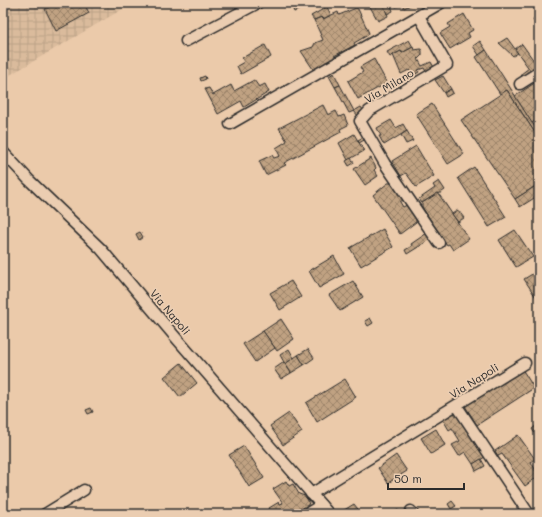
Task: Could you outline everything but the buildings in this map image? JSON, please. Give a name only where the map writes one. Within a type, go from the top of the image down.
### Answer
[{"type":"street","points":[[186,41],[258,3]]},
{"type":"street","points":[[230,124],[441,3]]},
{"type":"street","name":"Via Milano","points":[[419,16],[447,65],[369,111],[360,121],[385,164],[439,243]]},
{"type":"street","points":[[520,84],[539,72]]},
{"type":"street","name":"Via Napoli","points":[[3,152],[29,180],[101,249],[329,514]]},
{"type":"street","name":"Via Napoli","points":[[311,494],[525,363]]},
{"type":"street","points":[[457,406],[529,514]]},
{"type":"street","points":[[45,514],[84,490]]},
{"type":"street","points":[[306,514],[321,505]]},
{"type":"shaded area","points":[[3,3],[133,3],[3,79]]}]
